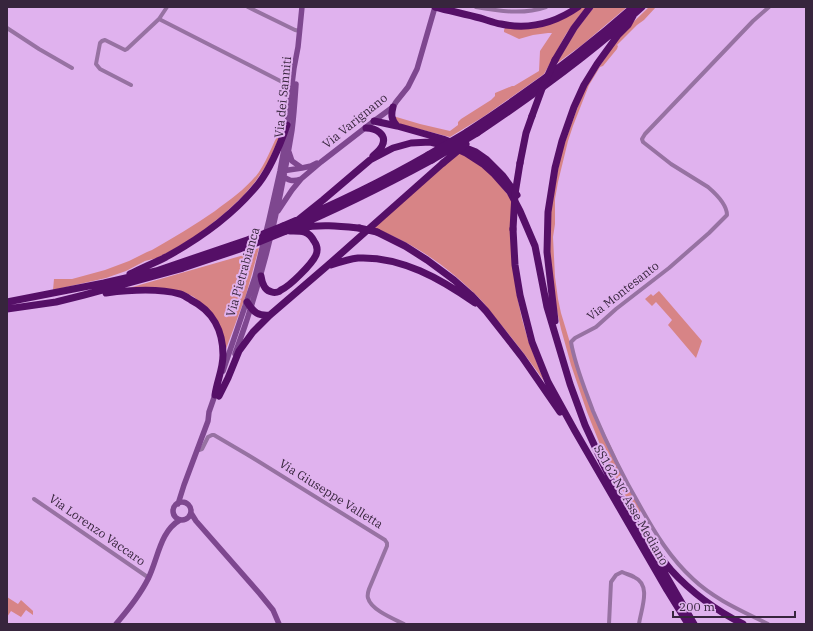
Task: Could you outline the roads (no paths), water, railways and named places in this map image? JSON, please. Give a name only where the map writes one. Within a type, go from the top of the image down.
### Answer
[{"type":"highway","points":[[435,7],[500,24],[534,26],[563,17],[578,7]]},
{"type":"highway","points":[[575,431],[548,382],[532,342],[520,295],[515,265],[513,229],[515,194],[526,133],[543,86],[555,60],[574,28],[590,7]]},
{"type":"highway","points":[[7,309],[56,302],[182,268],[332,212],[394,181],[430,158],[506,107],[634,10],[642,7]]},
{"type":"highway","points":[[298,220],[430,158],[477,133],[570,67],[634,10]]},
{"type":"highway","points":[[558,341],[547,252],[548,212],[555,168],[562,141],[574,107],[584,85],[618,35],[628,25],[634,10]]},
{"type":"highway","points":[[393,107],[391,117],[397,126]]},
{"type":"highway","points":[[374,121],[443,138],[476,152],[486,159],[503,176],[518,196],[531,227],[547,307],[570,384],[585,425],[603,464],[638,528],[694,624]]},
{"type":"highway","points":[[104,283],[166,257],[208,231],[222,220],[259,182],[279,147],[287,125]]},
{"type":"highway","points":[[285,229],[323,200],[370,160],[382,145],[384,140],[379,131],[373,128],[366,128]]},
{"type":"highway","points":[[217,395],[228,378],[239,351],[253,332],[270,315],[477,133]]},
{"type":"highway","points":[[370,160],[393,148],[411,143],[430,142],[455,148],[466,153],[494,174],[510,192],[520,210],[535,246]]},
{"type":"highway","points":[[285,229],[311,226],[359,228],[377,232],[405,246],[427,260],[454,280],[486,311],[522,357],[575,431]]},
{"type":"highway","points":[[260,276],[264,287],[268,291],[277,292],[298,276],[312,262],[317,250],[316,243],[311,235],[302,231],[285,229]]},
{"type":"highway","points":[[7,302],[37,297],[156,271],[249,243]]},
{"type":"highway","points":[[327,266],[358,258],[380,259],[402,264],[434,276],[486,311]]},
{"type":"highway","points":[[84,295],[127,290],[156,291],[181,294],[200,304],[215,321],[221,336],[223,356],[217,395]]},
{"type":"highway","points":[[249,305],[257,314],[261,316],[270,315]]},
{"type":"highway","name":"SS162 NC Asse Mediano","points":[[575,431],[667,590]]},
{"type":"highway","points":[[638,528],[670,569],[687,586],[709,604],[727,616],[743,624]]},
{"type":"highway","points":[[667,590],[682,624]]},
{"type":"highway","points":[[667,590],[688,624]]},
{"type":"main road","name":"Via dei Sanniti","points":[[287,125],[302,7]]},
{"type":"main road","name":"Via Varignano","points":[[275,216],[301,179],[393,107],[408,87],[417,69],[435,7]]},
{"type":"main road","name":"Via dei Sanniti","points":[[288,149],[299,56],[298,47]]},
{"type":"main road","name":"Via Pietrabianca","points":[[282,170],[287,125]]},
{"type":"main road","points":[[288,149],[292,161],[302,168]]},
{"type":"main road","name":"Via Pietrabianca","points":[[249,305],[269,220],[288,149]]},
{"type":"main road","name":"Via Varignano","points":[[282,170],[302,168],[321,162]]},
{"type":"main road","points":[[282,170],[284,177],[288,180],[293,181],[301,179]]},
{"type":"main road","name":"Via Pietrabianca","points":[[116,624],[129,609],[148,578],[166,529],[174,514],[174,508],[178,504],[208,420],[209,412],[217,395],[260,276],[284,177]]},
{"type":"main road","points":[[182,490],[184,498],[196,522],[260,594],[273,610],[279,624]]},
{"type":"main road","points":[[178,504],[183,503],[188,505]]},
{"type":"main road","name":"Via Pietrabianca","points":[[163,540],[172,526],[183,519],[188,518],[191,513]]},
{"type":"main road","points":[[174,514],[175,516],[183,519],[196,522]]},
{"type":"street","points":[[131,85],[97,66],[96,64],[100,43],[105,40],[125,50],[127,49],[159,19],[167,7]]},
{"type":"street","points":[[248,7],[300,31]]},
{"type":"street","points":[[476,7],[511,12],[532,11],[546,7]]},
{"type":"street","name":"Via Montesanto","points":[[768,624],[738,609],[708,591],[688,574],[664,546],[637,502],[610,451],[585,389],[571,342],[575,338],[596,327],[616,309],[669,268],[727,215],[727,210],[708,187],[671,164],[643,142],[642,138],[754,19],[769,7]]},
{"type":"street","points":[[159,19],[292,87]]},
{"type":"street","points":[[7,28],[72,68]]},
{"type":"street","name":"Via Giuseppe Valletta","points":[[197,449],[202,449],[208,437],[212,435],[386,540],[386,550],[367,594],[374,606],[404,624]]},
{"type":"street","name":"Via Lorenzo Vaccaro","points":[[34,499],[148,578]]},
{"type":"street","points":[[609,624],[611,582],[616,575],[622,572],[635,577],[642,583],[644,588],[639,624]]}]
